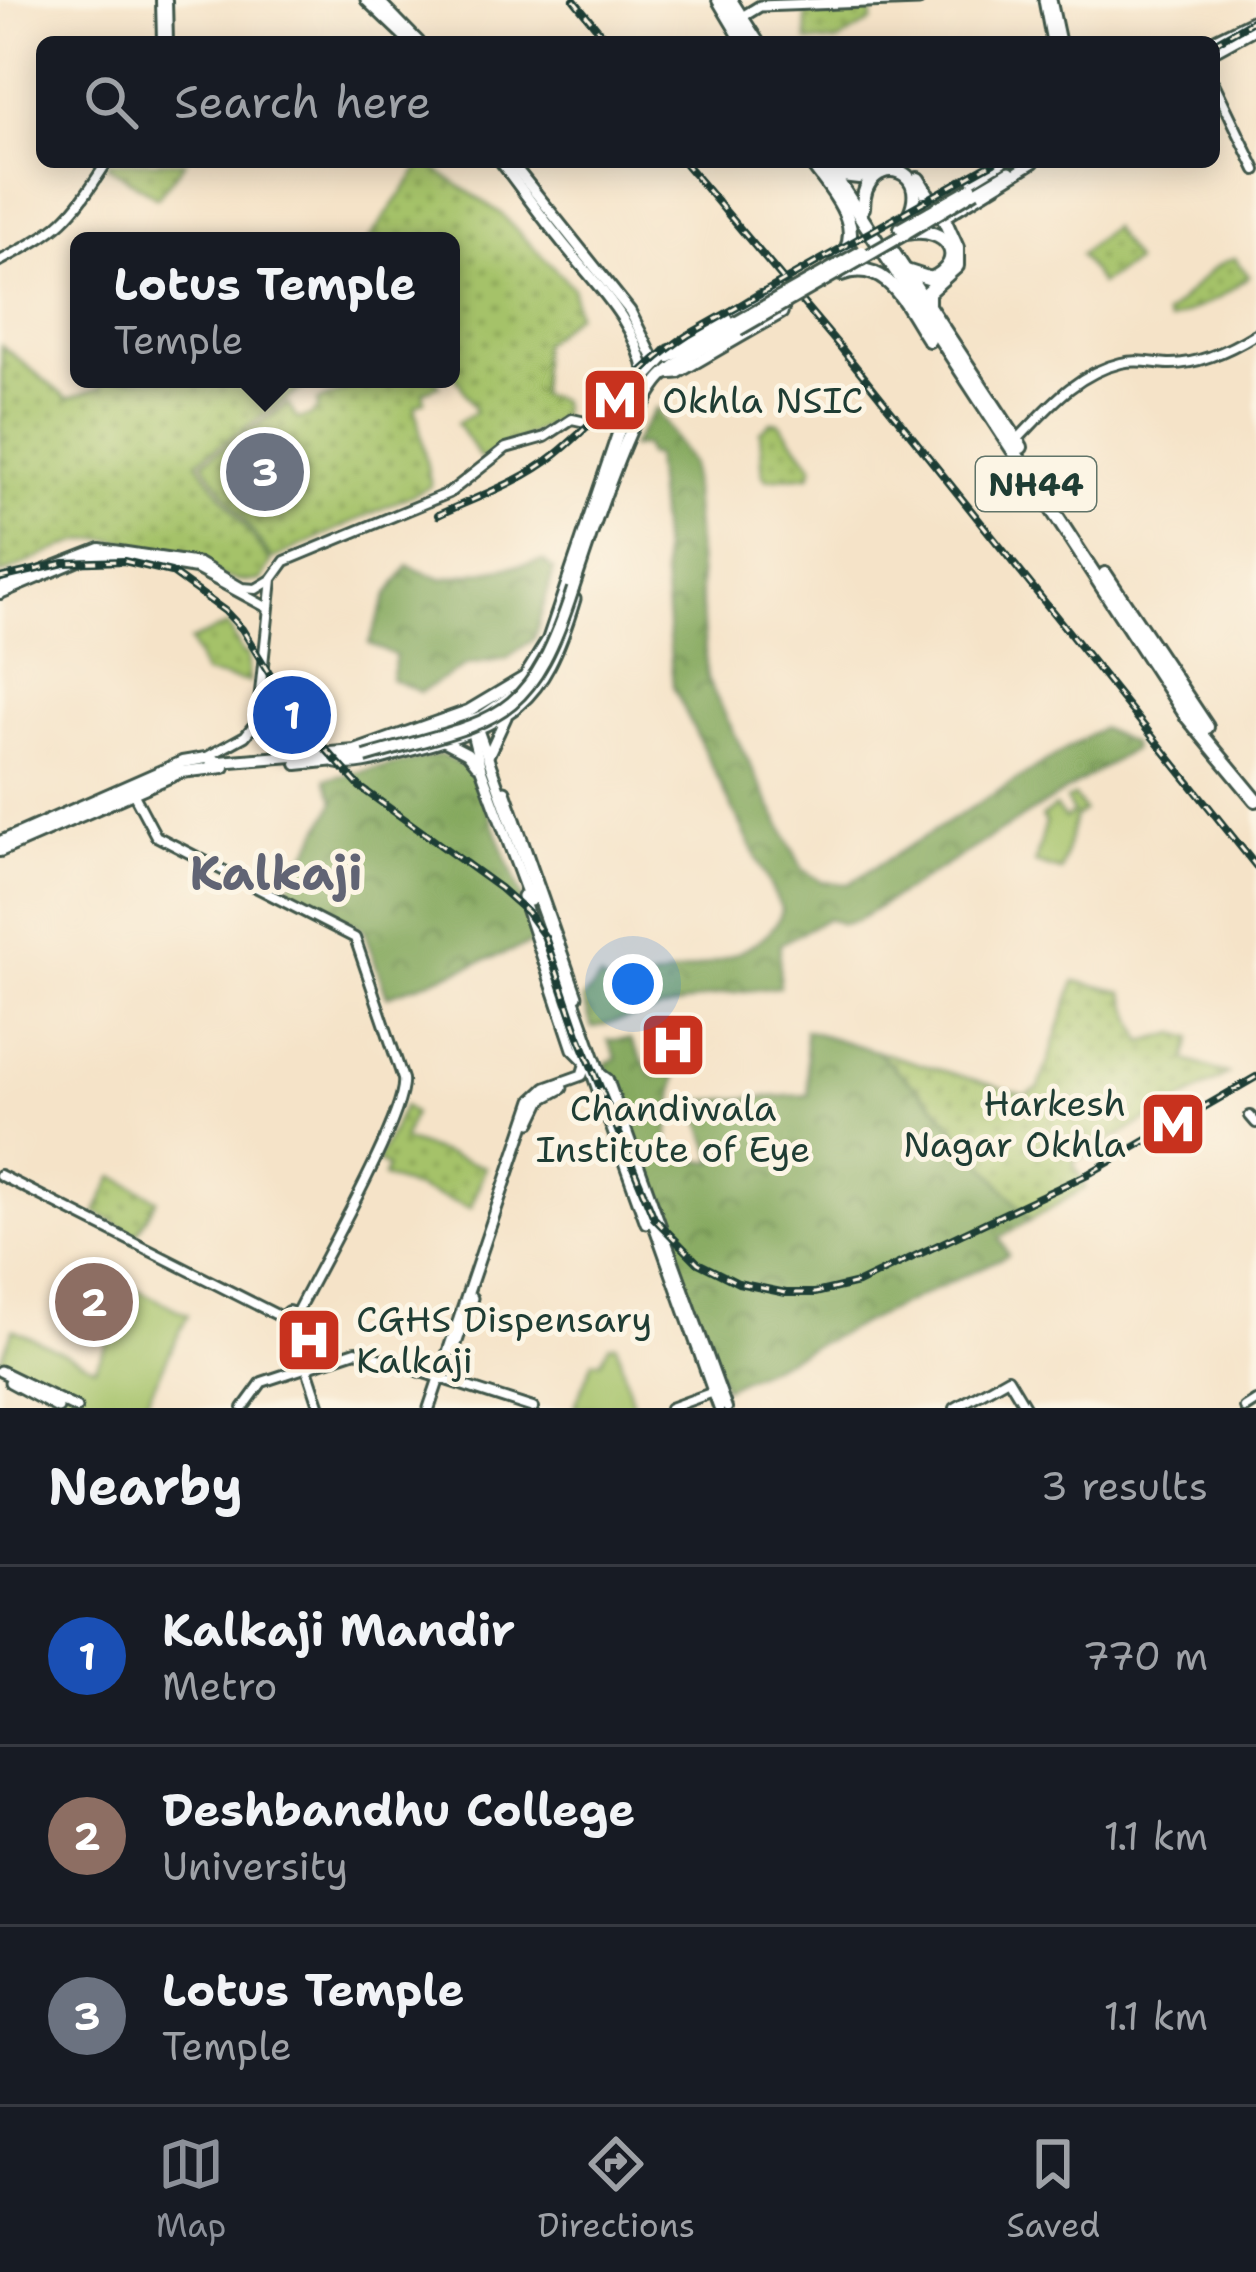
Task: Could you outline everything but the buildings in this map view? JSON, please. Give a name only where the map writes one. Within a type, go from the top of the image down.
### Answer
[{"type":"highway","points":[[719,0],[734,13]]},
{"type":"highway","points":[[815,168],[850,226],[847,252],[829,274]]},
{"type":"highway","name":"NH44","points":[[829,168],[1188,718],[1256,800]]},
{"type":"highway","points":[[838,168],[859,177],[875,168]]},
{"type":"highway","name":"NH44","points":[[838,168],[1195,713],[1256,789]]},
{"type":"highway","points":[[905,168],[914,173],[932,202]]},
{"type":"highway","points":[[863,202],[868,181],[878,173],[895,170],[906,175],[916,189],[903,231],[934,232],[949,248],[950,261],[931,279],[905,271]]},
{"type":"highway","points":[[928,306],[928,292],[957,266],[957,248],[944,219]]},
{"type":"highway","points":[[829,274],[861,268],[885,277],[979,413],[1000,429]]},
{"type":"main road","points":[[366,0],[404,36]]},
{"type":"main road","points":[[378,0],[413,36]]},
{"type":"main road","points":[[734,13],[757,0]]},
{"type":"main road","points":[[734,13],[760,6],[915,0]]},
{"type":"main road","points":[[1048,0],[1055,36]]},
{"type":"main road","points":[[1220,37],[1256,19]]},
{"type":"main road","points":[[1220,48],[1256,28]]},
{"type":"main road","points":[[510,168],[561,241],[614,302],[632,335],[646,377]]},
{"type":"main road","points":[[360,754],[470,720],[518,690],[548,640],[621,425],[646,377],[664,362],[760,297],[777,292],[787,301],[782,314],[678,373],[664,362],[649,350],[619,296],[511,168]]},
{"type":"main road","points":[[992,168],[932,202],[944,219],[1025,168]]},
{"type":"main road","points":[[903,231],[1004,168]]},
{"type":"main road","points":[[0,847],[164,769],[204,758],[219,762],[360,754],[455,731],[503,712],[529,688],[559,634],[625,445],[664,362],[1014,168]]},
{"type":"main road","points":[[649,350],[664,362]]},
{"type":"main road","points":[[0,847],[198,769],[368,762],[444,741],[509,715],[531,694],[554,660],[583,572],[581,565]]},
{"type":"main road","points":[[336,763],[468,711],[525,677]]},
{"type":"main road","points":[[503,702],[503,711],[509,715]]},
{"type":"main road","points":[[485,767],[509,715]]},
{"type":"main road","points":[[470,720],[717,1398]]},
{"type":"main road","points":[[421,734],[425,742],[421,747]]},
{"type":"main road","points":[[444,741],[485,767]]},
{"type":"main road","points":[[431,1408],[533,1100],[546,1088],[581,1076],[590,1059]]},
{"type":"main road","points":[[596,1075],[717,1398]]},
{"type":"main road","points":[[440,1377],[538,1105],[550,1093],[596,1075]]},
{"type":"main road","points":[[0,1373],[58,1408]]},
{"type":"main road","points":[[0,1373],[76,1408]]},
{"type":"street","points":[[164,0],[165,36]]},
{"type":"street","points":[[1220,95],[1256,170]]},
{"type":"street","points":[[0,259],[58,228],[100,168]]},
{"type":"street","points":[[1017,440],[1071,386],[1117,364],[1198,361],[1256,334]]},
{"type":"street","points":[[204,758],[244,736],[256,721],[272,579],[279,566],[449,493],[506,448],[545,437],[572,418],[621,425]]},
{"type":"street","points":[[0,591],[100,548],[199,563],[242,588],[256,589],[272,579]]},
{"type":"street","points":[[0,591],[88,557],[108,555],[196,569],[269,609]]},
{"type":"street","points":[[133,793],[154,834],[356,938],[403,1078],[404,1092],[389,1128],[297,1312]]},
{"type":"street","points":[[192,872],[208,864]]},
{"type":"street","points":[[0,1174],[281,1317],[284,1328],[295,1332]]},
{"type":"street","points":[[281,1317],[288,1311],[297,1312]]},
{"type":"street","points":[[295,1332],[303,1323],[297,1312]]},
{"type":"street","points":[[295,1332],[320,1408]]},
{"type":"street","points":[[243,1408],[259,1384],[356,1351],[533,1408]]},
{"type":"street","points":[[959,1408],[1006,1382],[1023,1408]]},
{"type":"street","points":[[670,1408],[717,1398]]},
{"type":"street","points":[[680,1408],[717,1398]]},
{"type":"street","points":[[1244,1408],[1255,1405]]},
{"type":"green space","points":[[871,6],[872,21],[847,36],[807,36],[805,8]]},
{"type":"green space","points":[[112,168],[180,168],[157,198]]},
{"type":"green space","points":[[420,168],[433,168],[500,213],[573,288],[576,314],[542,344],[539,395],[560,400],[562,418],[481,459],[457,423],[476,412],[460,384],[460,232],[374,232]]},
{"type":"green space","points":[[1111,227],[1135,262],[1100,284],[1080,255]]},
{"type":"green space","points":[[1235,258],[1249,276],[1219,298],[1169,321],[1166,315],[1199,282]]},
{"type":"green space","points":[[2,346],[68,399],[99,388],[303,388],[197,461],[271,563],[261,580],[224,577],[141,546],[98,539],[61,548],[0,575]]},
{"type":"green space","points":[[350,388],[432,388],[423,392],[425,401],[415,406],[431,486],[272,559],[203,462],[288,404],[297,419],[310,416],[317,402]],"holes":[[[271,435],[294,447],[295,460],[304,470],[297,481],[297,495],[284,499],[275,509],[250,506],[232,487],[231,461],[246,441],[260,442]]]},
{"type":"green space","points":[[656,408],[691,464],[707,679],[803,870],[823,882],[848,884],[1101,728],[1131,743],[1133,749],[856,921],[842,924],[828,918],[780,944],[779,987],[719,994],[592,1028],[583,999],[600,979],[615,988],[711,963],[757,942],[782,910],[673,686],[654,455],[647,455],[644,445],[631,447]]},
{"type":"green space","points":[[771,422],[780,423],[813,466],[810,475],[767,479],[763,475],[760,431]]},
{"type":"green space","points":[[543,561],[554,570],[534,639],[506,659],[467,665],[420,692],[391,679],[396,656],[369,643],[387,596],[408,566],[441,579]]},
{"type":"green space","points":[[228,625],[243,655],[247,654],[249,682],[204,674],[190,641]]},
{"type":"green space","points":[[441,755],[473,771],[538,941],[387,996],[363,928],[287,890],[335,802],[326,779]]},
{"type":"green space","points":[[1074,796],[1084,811],[1075,817],[1061,871],[1035,863],[1046,823],[1042,817],[1055,807],[1065,819],[1073,813],[1066,800]]},
{"type":"green space","points":[[1075,981],[1123,992],[1143,1042],[1177,1033],[1192,1038],[1186,1060],[1228,1074],[1073,1162],[1085,1188],[1030,1220],[936,1106],[876,1051],[1025,1095],[1039,1088]]},
{"type":"green space","points":[[805,1030],[876,1051],[936,1106],[1030,1220],[999,1238],[1008,1255],[724,1388],[605,1064],[617,1059],[608,1040],[630,1039],[652,1076],[676,1075],[665,1159],[715,1162],[694,1101],[809,1095]]},
{"type":"green space","points":[[404,1106],[413,1113],[403,1140],[485,1167],[471,1208],[384,1177],[387,1167],[377,1161]]},
{"type":"green space","points":[[114,1176],[157,1199],[136,1235],[96,1212]]},
{"type":"green space","points":[[136,1289],[188,1315],[143,1408],[95,1408],[0,1362],[13,1329],[95,1367]]},
{"type":"green space","points":[[616,1344],[634,1408],[574,1408],[593,1361],[601,1361],[609,1345]]},
{"type":"railway","points":[[574,0],[603,36]]},
{"type":"railway","points":[[1220,40],[1256,19]]},
{"type":"railway","points":[[689,168],[841,348],[1256,866]]},
{"type":"railway","points":[[438,515],[542,465],[652,362],[688,335],[983,168]]},
{"type":"railway","points":[[0,578],[64,563],[124,561],[171,572],[225,611],[242,629],[294,714],[360,787],[527,912],[545,937],[578,1034],[654,1218],[698,1263],[738,1283],[786,1293],[815,1293],[858,1283],[1090,1173],[1256,1077]]},
{"type":"place","name":"Okhla NSIC","points":[[615,400]]},
{"type":"place","name":"Lotus Temple","points":[[265,472]]},
{"type":"place","name":"Kalkaji Mandir","points":[[292,715]]},
{"type":"place","name":"Chandiwala Institute of Eye","points":[[673,1045]]},
{"type":"place","name":"Harkesh Nagar Okhla","points":[[1173,1124]]},
{"type":"place","name":"Deshbandhu College","points":[[94,1302]]},
{"type":"place","name":"CGHS Dispensary Kalkaji","points":[[309,1340]]},
{"type":"district","name":"Kalkaji","points":[[276,873]]}]
